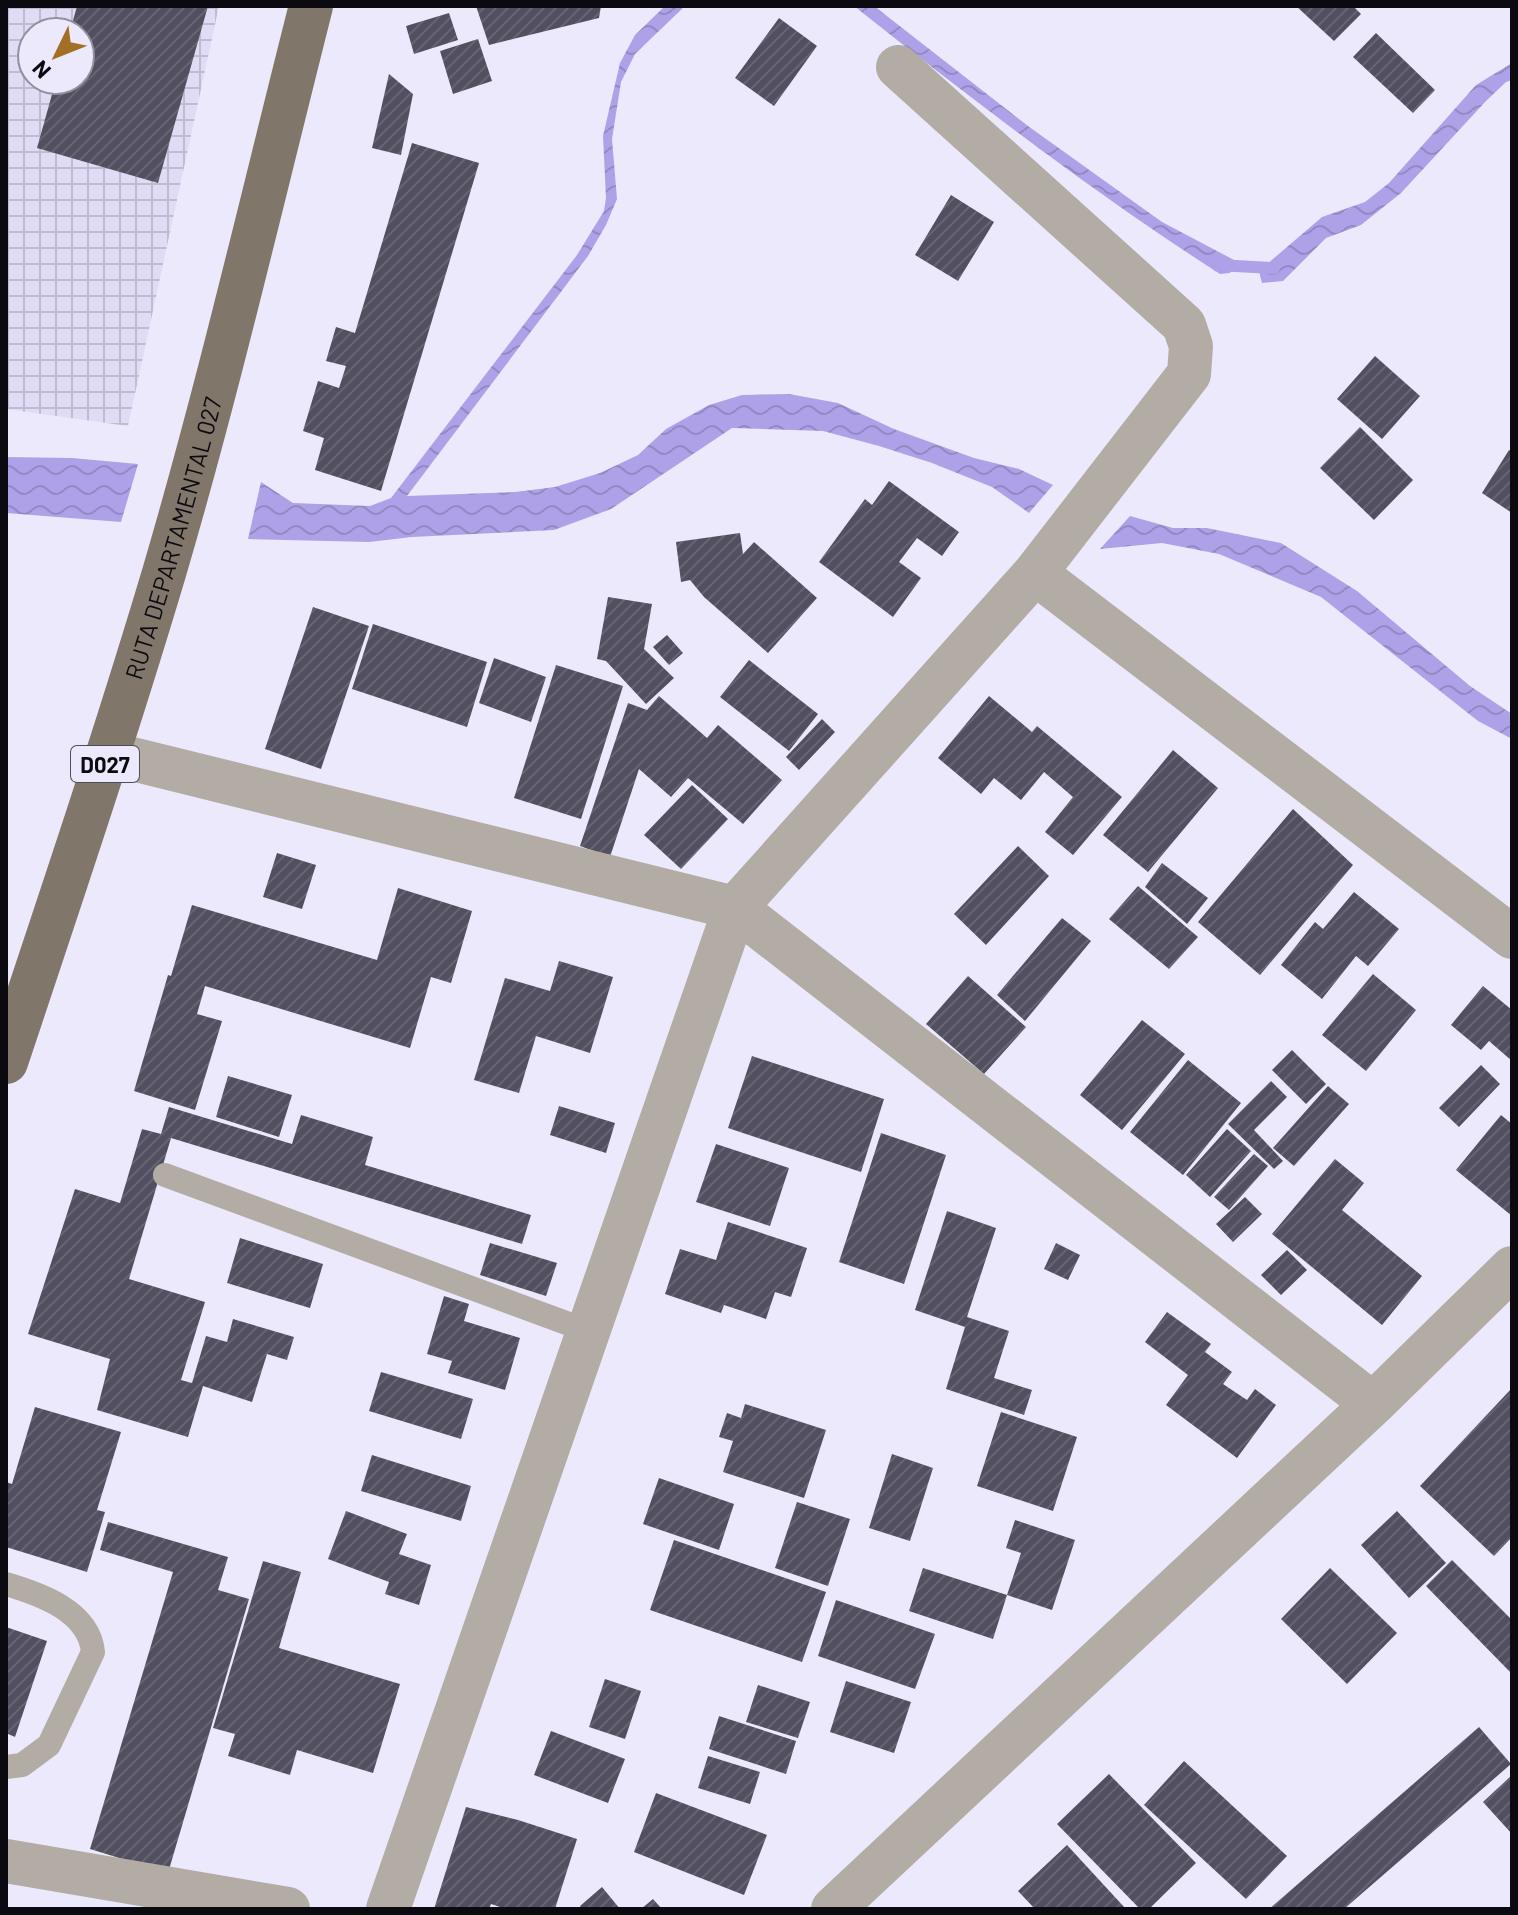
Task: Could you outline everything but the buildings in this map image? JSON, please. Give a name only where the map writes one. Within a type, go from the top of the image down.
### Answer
[{"type":"main road","name":"RUTA DEPARTAMENTAL 027","points":[[6,1062],[108,753],[194,464],[311,6]]},
{"type":"street","points":[[388,1909],[735,908],[1035,573],[1189,374],[1191,346],[1184,325],[898,67]]},
{"type":"street","points":[[1035,573],[1512,937]]},
{"type":"street","points":[[108,753],[735,908],[1373,1404]]},
{"type":"street","points":[[833,1909],[1373,1404],[1512,1268]]},
{"type":"street","points":[[6,1861],[288,1909]]},
{"type":"lane","points":[[165,1175],[588,1331]]},
{"type":"lane","points":[[6,1584],[33,1592],[76,1616],[92,1639],[93,1652],[49,1745],[22,1765],[6,1767]]},
{"type":"shaded area","points":[[6,6],[219,6],[128,426],[6,409]]},
{"type":"water","points":[[665,6],[685,6],[635,54],[621,82],[612,139],[617,199],[606,225],[588,256],[407,496],[515,492],[555,487],[600,473],[638,455],[666,429],[709,405],[742,395],[789,394],[838,403],[894,429],[974,458],[1019,469],[1053,485],[1029,513],[992,487],[879,446],[823,431],[732,428],[611,509],[554,530],[369,542],[248,539],[261,482],[293,503],[370,506],[391,498],[577,255],[604,211],[603,136],[620,63],[635,35]]},
{"type":"water","points":[[854,6],[874,6],[1028,126],[1162,222],[1236,261],[1230,273],[1220,274],[1079,178]]},
{"type":"water","points":[[1512,63],[1512,80],[1486,101],[1401,193],[1361,225],[1326,238],[1283,281],[1262,283],[1259,271],[1322,217],[1365,202],[1389,183],[1476,85]]},
{"type":"water","points":[[6,457],[72,458],[138,464],[121,522],[6,513]]},
{"type":"water","points":[[1130,516],[1173,528],[1207,528],[1281,543],[1357,591],[1470,686],[1512,714],[1512,739],[1478,721],[1321,597],[1219,554],[1162,543],[1100,549]]},
{"type":"waterway","points":[[1217,265],[1274,268]]}]
